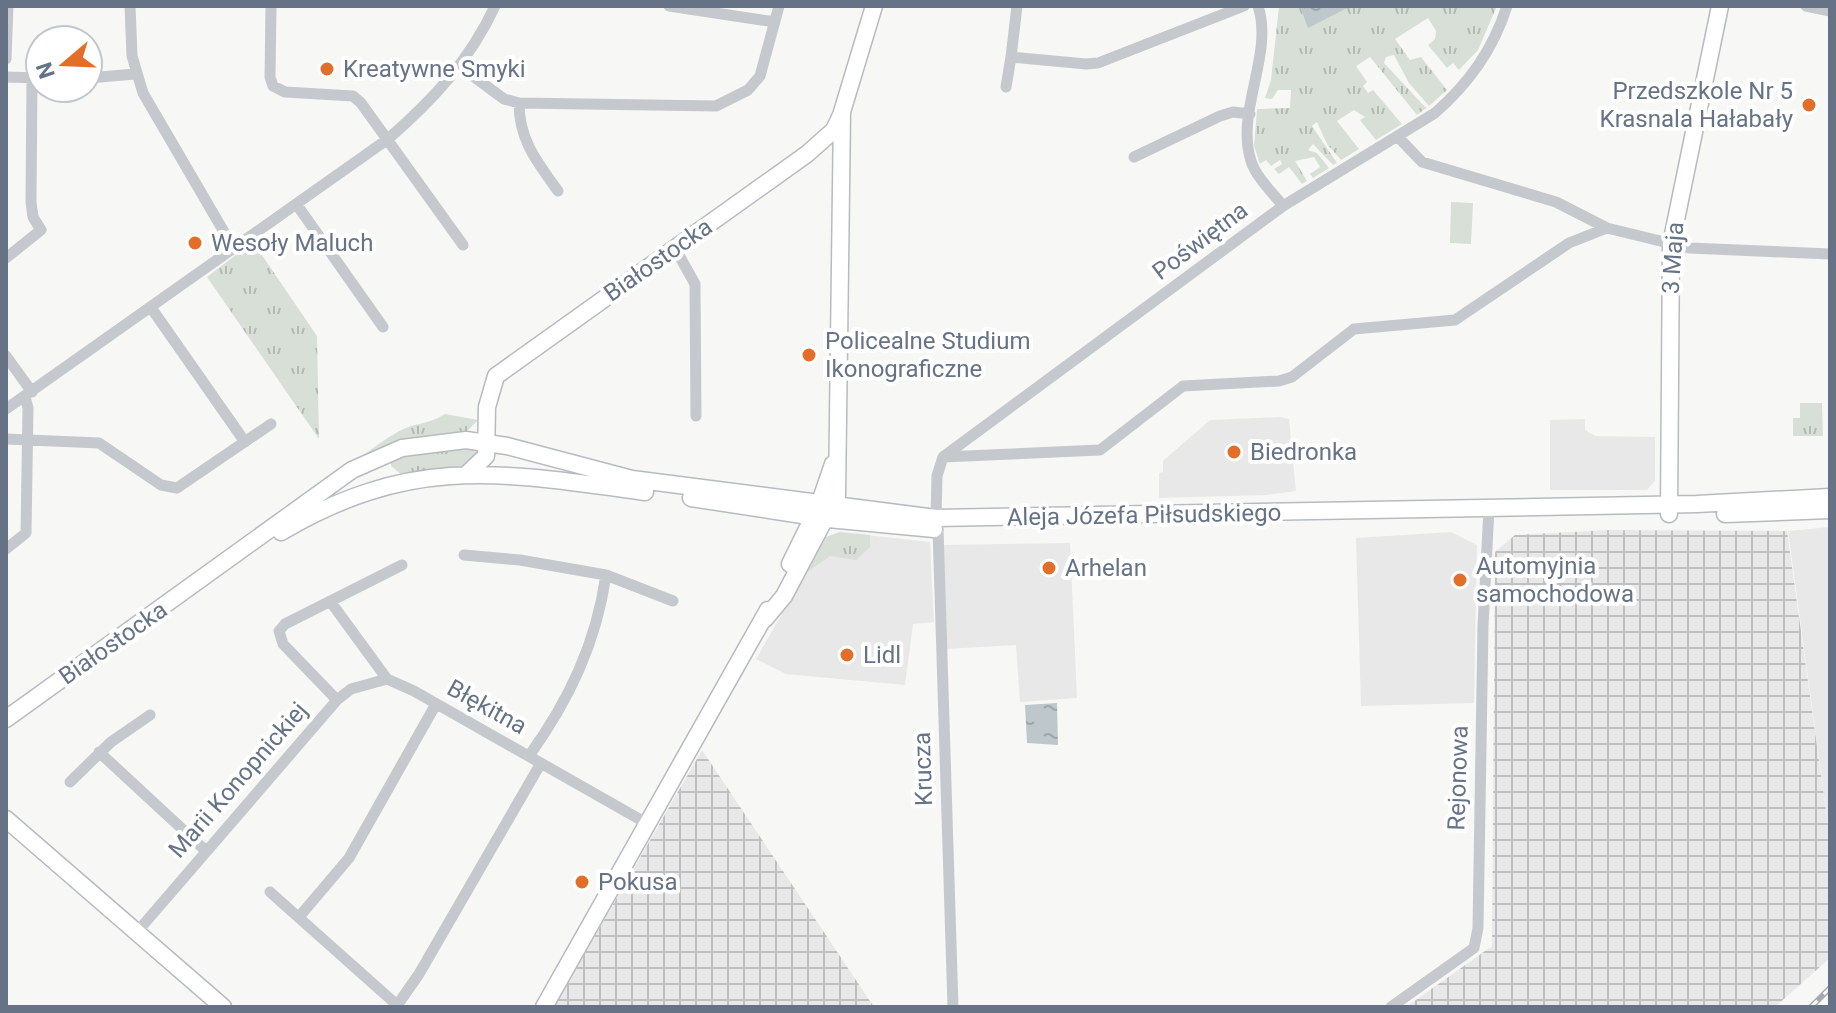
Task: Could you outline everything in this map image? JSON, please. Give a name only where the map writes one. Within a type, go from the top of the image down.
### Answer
[{"type":"main road","points":[[544,1007],[838,490],[842,112],[874,6]]},
{"type":"main road","name":"3 Maja","points":[[1669,509],[1671,244],[1720,6]]},
{"type":"main road","name":"Białostocka","points":[[488,442],[490,387],[505,367],[824,140],[842,112]]},
{"type":"main road","name":"Białostocka","points":[[6,719],[221,568],[352,470],[392,451],[427,442],[466,440],[487,414]]},
{"type":"main road","name":"Aleja Józefa Piłsudskiego","points":[[466,440],[488,442],[632,479],[824,512]]},
{"type":"main road","points":[[467,474],[485,459],[488,442]]},
{"type":"main road","points":[[392,451],[383,468],[387,475],[399,482]]},
{"type":"main road","name":"Białostocka","points":[[221,568],[322,508],[399,482],[467,474]]},
{"type":"main road","name":"Aleja Józefa Piłsudskiego","points":[[467,474],[937,524],[1669,509],[1830,510]]},
{"type":"main road","name":"Aleja Józefa Piłsudskiego","points":[[1669,509],[1830,497]]},
{"type":"main road","points":[[6,819],[223,1007]]},
{"type":"street","points":[[6,59],[8,6]]},
{"type":"street","points":[[130,6],[135,74],[157,120],[234,249]]},
{"type":"street","points":[[271,6],[270,77],[273,86],[285,92],[353,96],[388,139],[463,245]]},
{"type":"street","points":[[6,409],[152,309],[388,139],[461,67],[495,6]]},
{"type":"street","points":[[669,6],[775,22]]},
{"type":"street","points":[[461,67],[504,99],[519,103],[716,106],[748,90],[760,76],[779,6]]},
{"type":"street","points":[[1006,87],[1017,6]]},
{"type":"street","points":[[1011,57],[1098,63],[1244,6]]},
{"type":"street","points":[[1258,6],[1261,32],[1250,114],[1251,161],[1283,206]]},
{"type":"street","name":"Poświętna","points":[[943,457],[1283,206],[1435,113],[1472,76],[1492,44],[1507,6]]},
{"type":"street","points":[[1806,6],[1830,11]]},
{"type":"street","points":[[104,77],[135,74]]},
{"type":"street","points":[[519,103],[521,133],[526,145],[558,191]]},
{"type":"street","points":[[6,258],[41,230],[33,217],[31,202],[35,104]]},
{"type":"street","points":[[1134,157],[1220,116],[1233,112],[1250,114]]},
{"type":"street","points":[[1398,137],[1422,162],[1556,202],[1607,228],[1671,244],[1776,254],[1830,254]]},
{"type":"street","points":[[297,205],[383,327]]},
{"type":"street","points":[[937,524],[937,476],[943,457],[1100,450],[1183,386],[1279,381],[1292,377],[1354,329],[1455,320],[1569,243],[1607,228]]},
{"type":"street","points":[[675,248],[692,274],[697,299],[696,416]]},
{"type":"street","points":[[152,309],[245,442]]},
{"type":"street","points":[[6,356],[29,395],[26,533],[6,549]]},
{"type":"street","points":[[6,439],[99,443],[168,488],[188,483],[271,424]]},
{"type":"street","name":"Rejonowa","points":[[1391,1007],[1474,948],[1478,928],[1488,513]]},
{"type":"street","name":"Krucza","points":[[937,524],[953,1007]]},
{"type":"street","points":[[464,555],[520,560],[606,575],[642,586],[673,601]]},
{"type":"street","points":[[337,700],[279,637],[285,624],[402,565]]},
{"type":"street","points":[[529,756],[563,707],[584,660],[600,615],[606,575]]},
{"type":"street","name":"Błękitna","points":[[330,601],[387,679],[648,824]]},
{"type":"street","name":"Marii Konopnickiej","points":[[137,932],[337,700],[351,689],[387,679]]},
{"type":"street","points":[[299,917],[349,858],[436,704]]},
{"type":"street","points":[[70,782],[99,752],[150,715]]},
{"type":"street","points":[[99,752],[206,851]]},
{"type":"street","points":[[270,892],[396,1006],[419,974],[541,763]]},
{"type":"shaded area","points":[[1289,419],[1296,491],[1266,495],[1159,498],[1159,473],[1163,472],[1163,461],[1210,420]]},
{"type":"shaded area","points":[[1585,419],[1585,430],[1595,436],[1655,437],[1655,481],[1647,490],[1550,490],[1550,420]]},
{"type":"shaded area","points":[[1830,527],[1830,839],[1788,531]]},
{"type":"shaded area","points":[[1608,530],[1787,531],[1830,839],[1830,958],[1775,1007],[1406,1007],[1492,946],[1495,552],[1515,535]]},
{"type":"shaded area","points":[[840,532],[930,542],[934,622],[913,624],[905,685],[786,674],[756,659],[826,537]]},
{"type":"shaded area","points":[[1451,532],[1477,545],[1474,703],[1361,706],[1356,538]]},
{"type":"shaded area","points":[[1070,543],[1077,698],[1020,702],[1016,645],[946,649],[942,545]]},
{"type":"shaded area","points":[[702,750],[874,1007],[554,1007]]},
{"type":"green space","points":[[1279,6],[1497,6],[1478,50],[1459,70],[1453,63],[1447,68],[1428,45],[1435,39],[1436,31],[1428,18],[1395,39],[1410,60],[1421,57],[1447,90],[1429,106],[1409,83],[1394,55],[1386,57],[1384,63],[1426,108],[1417,115],[1370,57],[1356,66],[1367,82],[1363,86],[1368,93],[1373,90],[1402,124],[1376,140],[1360,120],[1365,117],[1354,110],[1337,121],[1359,149],[1341,160],[1327,144],[1317,122],[1312,126],[1337,163],[1333,165],[1313,144],[1308,150],[1317,153],[1329,168],[1313,178],[1310,174],[1320,167],[1314,157],[1295,161],[1307,181],[1302,184],[1289,167],[1279,174],[1274,169],[1282,164],[1280,160],[1271,166],[1266,160],[1260,164],[1254,146],[1257,109],[1290,108],[1291,90],[1278,90],[1272,99],[1265,98],[1271,80]]},
{"type":"green space","points":[[1451,202],[1473,203],[1471,244],[1450,243]]},
{"type":"green space","points":[[253,242],[317,336],[319,439],[207,277]]},
{"type":"green space","points":[[1800,403],[1822,403],[1823,436],[1793,436],[1793,418],[1800,418]]},
{"type":"green space","points":[[445,414],[478,420],[465,433],[410,439],[354,462],[399,431]]},
{"type":"green space","points":[[477,446],[481,449],[467,465],[402,475],[391,466],[391,461],[410,452]]},
{"type":"green space","points":[[840,532],[870,535],[870,547],[856,560],[830,556],[806,573],[826,537]]},
{"type":"water","points":[[1300,6],[1351,6],[1308,28]]},
{"type":"water","points":[[1057,703],[1058,745],[1027,743],[1025,705]]},
{"type":"railway","points":[[1811,1007],[1830,988]]},
{"type":"place","name":"Kreatywne Smyki","points":[[327,69]]},
{"type":"place","name":"Przedszkole Nr 5 Krasnala Hałabały","points":[[1809,105]]},
{"type":"place","name":"Wesoły Maluch","points":[[195,243]]},
{"type":"place","name":"Policealne Studium Ikonograficzne","points":[[809,355]]},
{"type":"place","name":"Biedronka","points":[[1234,452]]},
{"type":"place","name":"Arhelan","points":[[1049,568]]},
{"type":"place","name":"Automyjnia samochodowa","points":[[1460,580]]},
{"type":"place","name":"Lidl","points":[[847,655]]},
{"type":"place","name":"Pokusa","points":[[582,882]]}]
